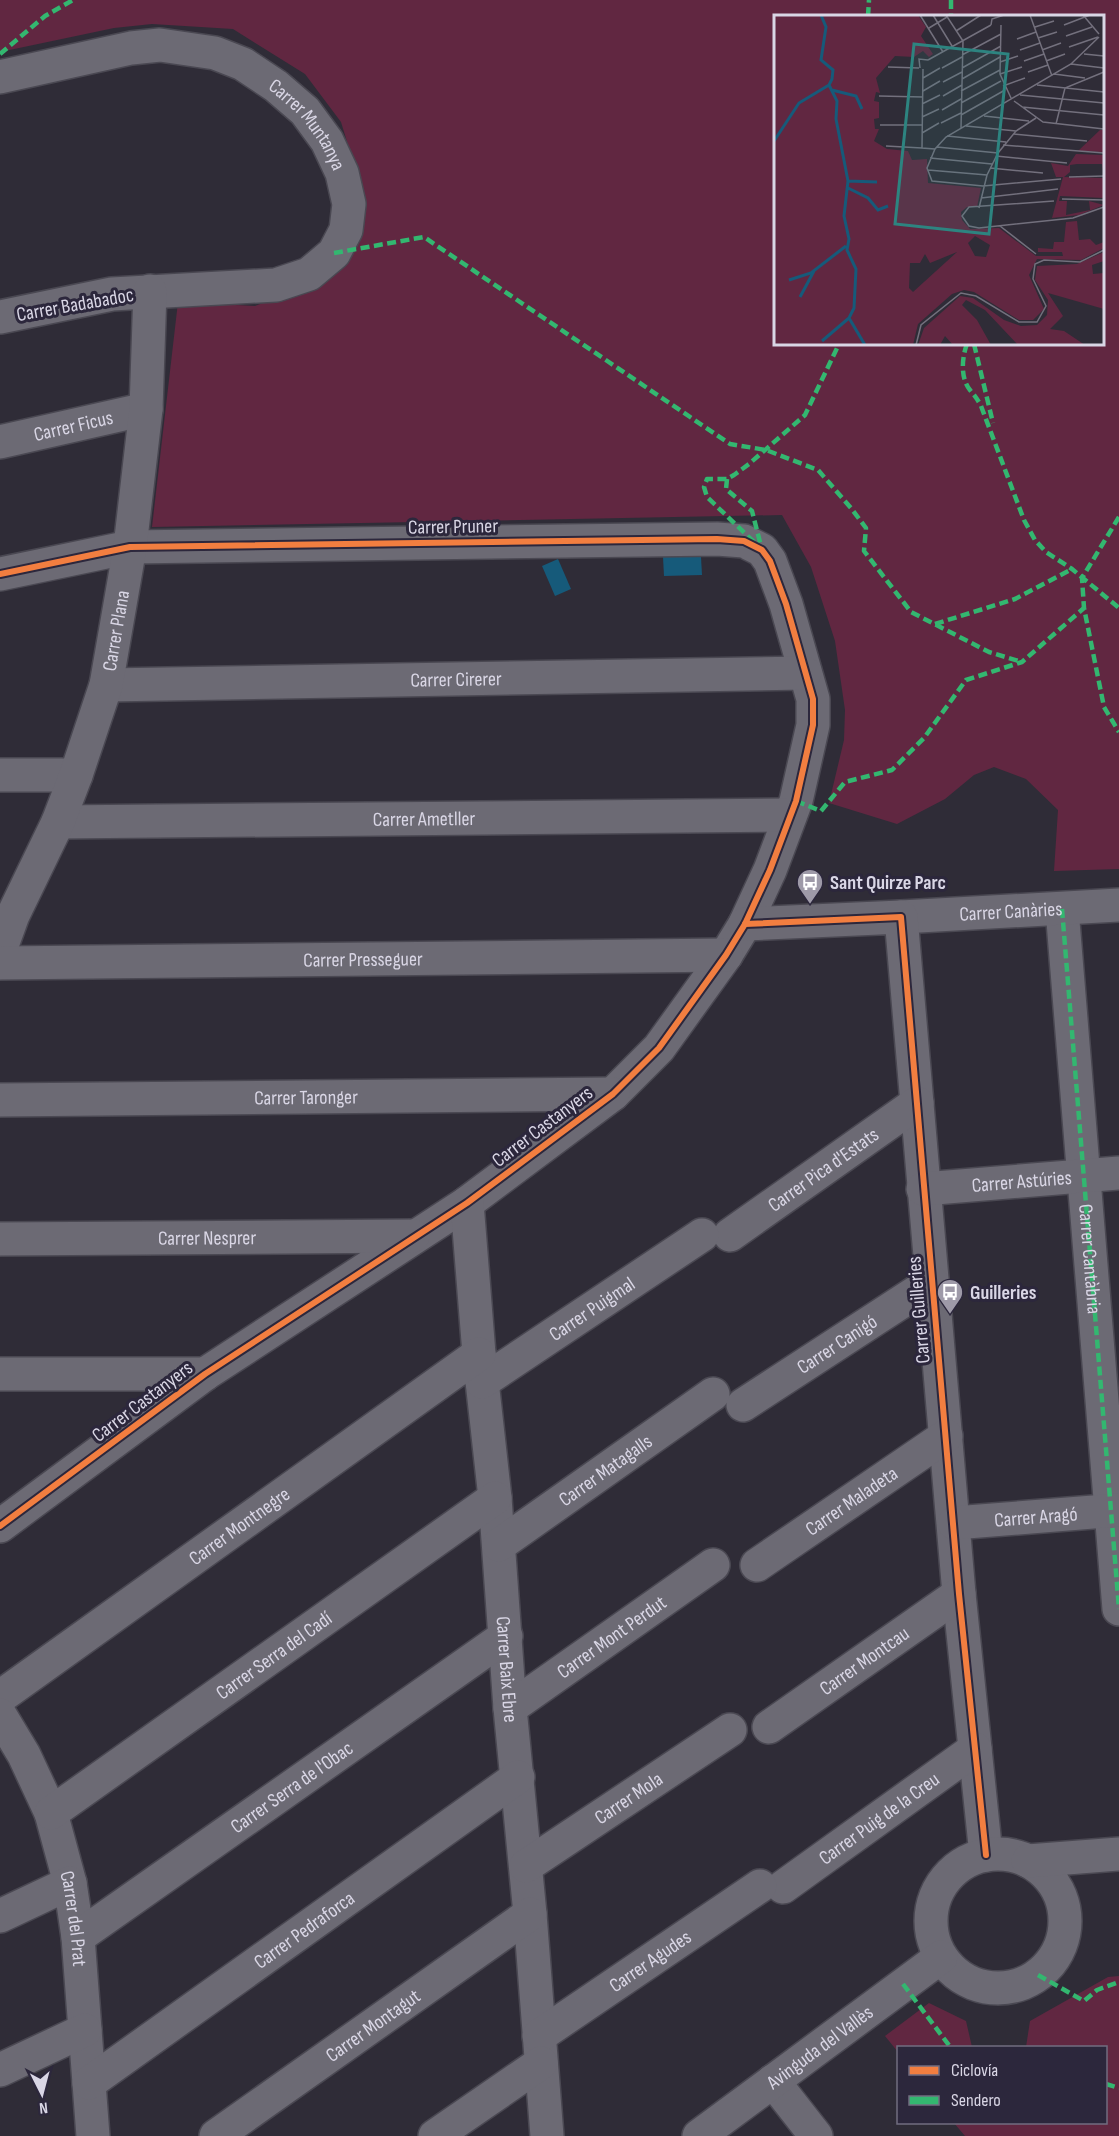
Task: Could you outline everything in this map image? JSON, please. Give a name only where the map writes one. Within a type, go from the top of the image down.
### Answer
[{"type":"street","name":"Carrer Muntanya","points":[[0,76],[132,48],[160,45],[215,53],[243,64],[276,86],[305,111],[327,141],[342,173],[349,204],[346,230],[334,253],[309,274],[276,285],[150,291]]},
{"type":"street","name":"Carrer Badabadoc","points":[[0,317],[112,294],[150,291]]},
{"type":"street","name":"Carrer Plana","points":[[0,951],[7,915],[58,822],[106,685],[130,547],[146,409],[150,291]]},
{"type":"street","name":"Carrer Ficus","points":[[0,442],[146,409]]},
{"type":"street","name":"Carrer Pruner","points":[[0,574],[130,547],[717,539],[744,542],[762,550],[770,561]]},
{"type":"street","name":"Carrer Castanyers","points":[[0,1526],[205,1374],[413,1236],[467,1203],[613,1094],[659,1048],[726,955],[745,924],[770,870],[796,801],[813,725],[813,699],[786,604],[770,561]]},
{"type":"street","name":"Carrer Cirerer","points":[[106,685],[805,673]]},
{"type":"street","points":[[0,775],[76,775]]},
{"type":"street","name":"Carrer Ametller","points":[[58,822],[790,815]]},
{"type":"street","name":"Carrer Canàries","points":[[901,917],[1119,905]]},
{"type":"street","name":"Carrer Cantàbria","points":[[1062,909],[1115,1510],[1119,1609]]},
{"type":"street","points":[[745,924],[901,917]]},
{"type":"street","name":"Carrer Guilleries","points":[[901,917],[959,1594],[986,1855]]},
{"type":"street","name":"Carrer Presseguer","points":[[0,963],[726,955]]},
{"type":"street","name":"Carrer Taronger","points":[[0,1100],[613,1094]]},
{"type":"street","name":"Carrer Pica d'Estats","points":[[716,1235],[917,1103]]},
{"type":"street","name":"Carrer Astúries","points":[[923,1189],[1119,1173]]},
{"type":"street","name":"Carrer Baix Ebre","points":[[467,1203],[495,1498],[510,1708],[526,1866],[547,2136]]},
{"type":"street","name":"Carrer Puigmal","points":[[481,1368],[716,1235]]},
{"type":"street","name":"Carrer Nesprer","points":[[0,1239],[413,1236]]},
{"type":"street","name":"Carrer Canigó","points":[[743,1405],[932,1282]]},
{"type":"street","name":"Carrer Montnegre","points":[[0,1697],[481,1368]]},
{"type":"street","points":[[0,1374],[205,1374]]},
{"type":"street","name":"Carrer Matagalls","points":[[499,1545],[713,1394]]},
{"type":"street","name":"Carrer Maladeta","points":[[757,1565],[946,1436]]},
{"type":"street","name":"Carrer Serra del Cadí","points":[[51,1813],[495,1498]]},
{"type":"street","name":"Carrer Aragó","points":[[954,1523],[1115,1510]]},
{"type":"street","name":"Carrer Mont Perdut","points":[[510,1708],[713,1565]]},
{"type":"street","name":"Carrer Montcau","points":[[769,1727],[959,1594]]},
{"type":"street","name":"Carrer Serra de l'Obac","points":[[78,1937],[506,1636]]},
{"type":"street","name":"Carrer del Prat","points":[[0,1715],[12,1761],[51,1813],[70,1883],[78,1937],[93,2136]]},
{"type":"street","name":"Carrer Mola","points":[[526,1866],[730,1730]]},
{"type":"street","name":"Carrer Puig de la Creu","points":[[771,1887],[975,1749]]},
{"type":"street","name":"Carrer Pedraforca","points":[[89,2083],[518,1777]]},
{"type":"street","points":[[1028,1861],[1119,1854]]},
{"type":"street","points":[[986,1855],[1017,1856],[1028,1861],[1042,1870],[1061,1896],[1065,1934],[1048,1967],[1029,1982],[1000,1989],[965,1981],[940,1958],[930,1927],[932,1907],[943,1882],[967,1862],[986,1855]]},
{"type":"street","points":[[0,1916],[70,1883]]},
{"type":"street","name":"Carrer Agudes","points":[[435,2136],[540,2049],[771,1887]]},
{"type":"street","name":"Carrer Montagut","points":[[216,2136],[530,1914]]},
{"type":"street","name":"Avinguda del Vallès","points":[[699,2136],[940,1958]]},
{"type":"street","points":[[0,2070],[85,2030]]},
{"type":"street","points":[[773,2081],[816,2136]]},
{"type":"shaded area","points":[[0,0],[1119,0],[1119,869],[1054,871],[1058,810],[1026,779],[994,767],[974,775],[945,799],[897,824],[829,803],[844,740],[845,710],[835,641],[811,567],[782,515],[152,527],[178,302],[255,306],[298,289],[360,184],[341,122],[305,74],[233,29],[152,24],[114,28],[0,52]]},
{"type":"shaded area","points":[[1119,1976],[1119,2136],[965,2136],[955,2124],[1107,2124],[1107,2046],[1026,2046],[1030,2021],[1108,1977]]},
{"type":"shaded area","points":[[929,2003],[966,2021],[972,2046],[897,2046],[897,2051],[885,2036]]},
{"type":"water","points":[[663,557],[701,557],[702,575],[664,576]]},
{"type":"water","points":[[558,559],[571,589],[555,596],[542,566]]},
{"type":"marked path","points":[[0,54],[45,16],[73,0]]},
{"type":"marked path","points":[[868,15],[869,0]]},
{"type":"marked path","points":[[951,0],[951,15]]},
{"type":"marked path","points":[[334,253],[424,237],[730,444],[766,450],[818,470],[866,528],[864,551],[911,612],[989,652],[1022,662]]},
{"type":"marked path","points":[[754,542],[707,497],[704,487],[707,479],[727,479],[734,475],[805,415],[839,345]]},
{"type":"marked path","points":[[967,345],[963,361],[965,380],[981,406],[1024,520],[1035,540],[1046,552],[1072,569],[1119,608]]},
{"type":"marked path","points":[[974,345],[993,423]]},
{"type":"marked path","points":[[727,479],[726,489],[752,511],[762,550]]},
{"type":"marked path","points":[[1119,517],[1082,578],[1084,608],[1104,707],[1119,732]]},
{"type":"marked path","points":[[935,624],[1015,599],[1072,569]]},
{"type":"marked path","points":[[796,801],[821,811],[845,782],[892,770],[924,738],[966,680],[1022,662],[1084,608]]},
{"type":"marked path","points":[[1062,909],[1119,1609]]},
{"type":"marked path","points":[[1038,1975],[1084,2001],[1097,1990],[1119,1982]]},
{"type":"marked path","points":[[903,1984],[950,2046]]},
{"type":"marked path","points":[[1107,2084],[1119,2088]]},
{"type":"cycle path","points":[[0,574],[130,547],[717,539],[744,541],[762,550],[770,561],[786,604],[813,699],[813,725],[796,801],[770,870],[745,924],[726,955],[659,1048],[613,1094],[467,1203],[205,1374],[0,1526]]},
{"type":"cycle path","points":[[745,924],[901,917],[959,1594],[986,1855]]},
{"type":"place","name":"Sant Quirze Parc","points":[[810,905]]},
{"type":"place","name":"Guilleries","points":[[950,1315]]}]
